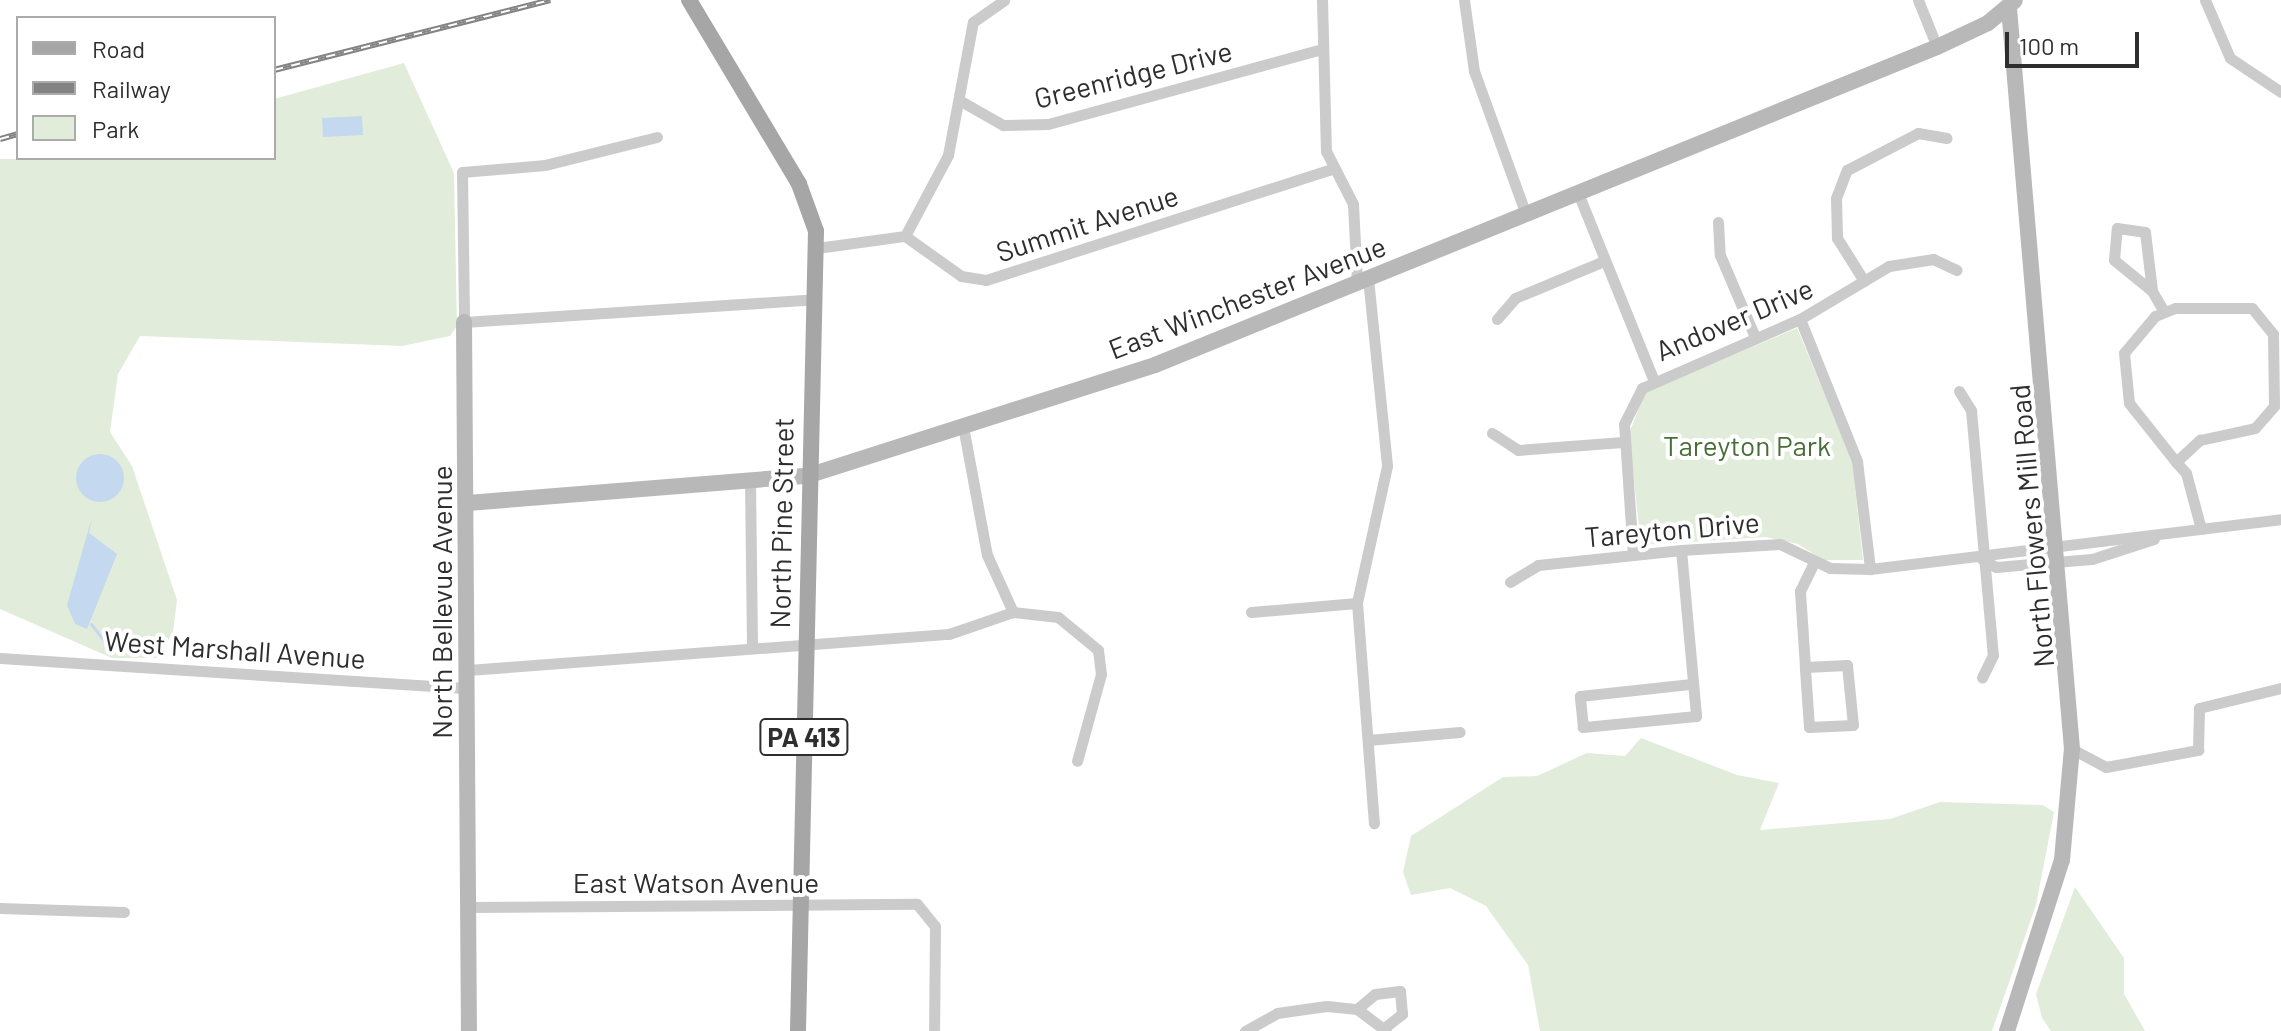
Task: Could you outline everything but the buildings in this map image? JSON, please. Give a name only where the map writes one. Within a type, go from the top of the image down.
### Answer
[{"type":"main road","name":"North Pine Street","points":[[689,0],[810,207],[817,248],[807,476],[798,1031]]},
{"type":"street","points":[[817,248],[905,236],[941,175],[973,22],[1004,0]]},
{"type":"street","points":[[1322,0],[1332,169],[1353,204],[1387,466],[1357,603],[1374,823]]},
{"type":"street","points":[[1464,0],[1474,71],[1526,215]]},
{"type":"street","points":[[1918,0],[1937,47]]},
{"type":"street","points":[[2205,0],[2230,58],[2281,92]]},
{"type":"street","name":"East Winchester Avenue","points":[[468,503],[807,476],[1155,365],[1937,47],[2012,4]]},
{"type":"street","name":"North Flowers Mill Road","points":[[2007,1031],[2062,860],[2072,749],[2060,562],[2012,4]]},
{"type":"street","name":"Greenridge Drive","points":[[959,100],[1003,125],[1048,124],[1323,49]]},
{"type":"street","points":[[1864,281],[1837,238],[1836,198],[1847,170],[1918,133],[1947,138]]},
{"type":"street","name":"North Bellevue Avenue","points":[[469,1031],[468,503],[462,172],[545,165],[657,137]]},
{"type":"street","name":"Summit Avenue","points":[[905,236],[961,276],[986,280],[1332,169]]},
{"type":"street","points":[[1578,193],[1653,379]]},
{"type":"street","points":[[1718,222],[1720,255],[1755,337]]},
{"type":"street","points":[[2152,291],[2116,264],[2110,242],[2117,228],[2145,232],[2152,291],[2164,312]]},
{"type":"street","name":"Andover Drive","points":[[1633,555],[1623,442],[1630,403],[1653,379],[1800,319],[1889,266],[1925,260],[1957,270]]},
{"type":"street","points":[[1497,319],[1515,298],[1604,261]]},
{"type":"street","points":[[464,322],[815,299]]},
{"type":"street","points":[[2176,462],[2200,440],[2264,420],[2278,389],[2275,345],[2263,315],[2240,304],[2164,312],[2136,334],[2121,369],[2129,403],[2176,462],[2196,494],[2201,529]]},
{"type":"street","points":[[1800,319],[1857,461],[1870,569]]},
{"type":"street","points":[[1959,391],[1971,410],[1993,655],[1982,678]]},
{"type":"street","points":[[963,426],[987,555],[1013,612]]},
{"type":"street","points":[[1492,433],[1518,450],[1623,442]]},
{"type":"street","points":[[750,481],[752,648]]},
{"type":"street","points":[[2170,533],[2281,519]]},
{"type":"street","name":"Tareyton Drive","points":[[1510,582],[1538,565],[1681,550],[1780,544],[1814,562],[1870,569],[1982,559],[1996,550],[2170,533]]},
{"type":"street","name":"Tareyton Drive","points":[[1982,559],[1996,567],[2060,562],[2108,555],[2170,533]]},
{"type":"street","points":[[1681,550],[1696,716],[1583,727],[1580,696],[1691,684]]},
{"type":"street","points":[[1805,667],[1847,665],[1853,725],[1809,727],[1805,667],[1800,591],[1814,562]]},
{"type":"street","points":[[1251,612],[1357,603]]},
{"type":"street","points":[[468,670],[975,630],[1013,612],[1058,617],[1098,650],[1098,688],[1077,761]]},
{"type":"street","name":"West Marshall Avenue","points":[[0,658],[468,688]]},
{"type":"street","points":[[2072,749],[2100,766],[2198,750],[2199,708],[2281,688]]},
{"type":"street","points":[[1368,740],[1460,732]]},
{"type":"street","name":"East Watson Avenue","points":[[467,907],[924,907],[935,926],[934,1031]]},
{"type":"street","points":[[0,908],[124,912]]},
{"type":"street","points":[[1245,1031],[1260,1018],[1292,1009],[1357,1009],[1385,1030],[1402,1014],[1400,991],[1375,994],[1357,1009]]},
{"type":"green space","points":[[404,63],[454,173],[457,326],[450,336],[402,346],[140,336],[118,374],[110,432],[132,466],[177,600],[173,632],[158,658],[112,658],[0,609],[0,159],[276,160],[276,98]]},
{"type":"green space","name":"Tareyton Park","points":[[1797,328],[1852,460],[1863,560],[1823,560],[1798,544],[1766,537],[1641,545],[1629,434],[1645,392]]},
{"type":"green space","points":[[1641,738],[1737,775],[1779,783],[1760,830],[1890,819],[1940,802],[2043,805],[2054,812],[2036,905],[1992,1031],[1540,1031],[1528,965],[1486,906],[1450,888],[1411,895],[1403,872],[1411,836],[1503,777],[1537,776],[1587,753],[1625,756]]},
{"type":"green space","points":[[2075,887],[2124,958],[2124,994],[2145,1031],[2051,1031],[2042,1018],[2036,994]]},
{"type":"water","points":[[362,116],[363,135],[323,137],[322,118]]},
{"type":"water","points":[[100,454],[109,455],[117,461],[123,469],[123,487],[117,495],[109,501],[100,502],[91,501],[83,495],[77,487],[76,478],[77,469],[83,461],[91,455]]},
{"type":"water","points":[[92,517],[89,533],[117,554],[87,629],[75,624],[67,605]]},
{"type":"waterway","points":[[91,624],[112,651]]},
{"type":"railway","points":[[276,69],[550,0]]},
{"type":"railway","points":[[0,139],[16,135]]}]
